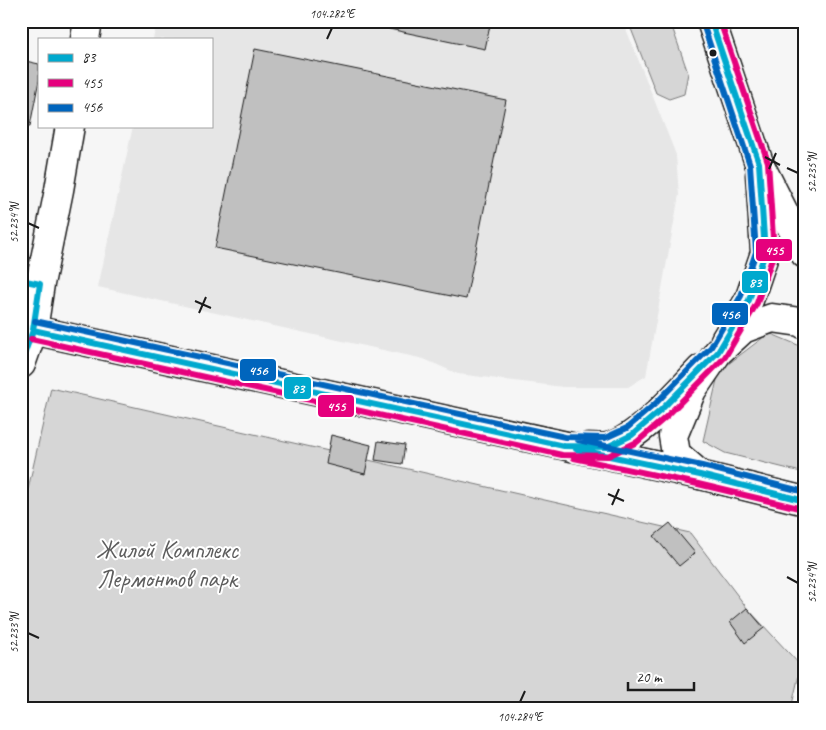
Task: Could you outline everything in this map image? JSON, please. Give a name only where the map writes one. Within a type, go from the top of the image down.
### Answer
[{"type":"street","points":[[85,38],[88,21]]},
{"type":"street","points":[[711,21],[759,164],[805,254]]},
{"type":"street","points":[[21,364],[33,330],[31,282],[59,190],[70,128]]},
{"type":"street","points":[[700,476],[676,454],[673,436],[692,390],[718,352],[749,300],[765,253],[759,164]]},
{"type":"street","points":[[564,446],[607,447],[632,435],[661,410],[743,329],[772,318],[800,322],[805,325]]},
{"type":"street","points":[[33,330],[700,476],[805,501]]},
{"type":"shaded area","points":[[157,21],[623,21],[676,155],[679,195],[646,376],[628,387],[563,387],[458,374],[424,359],[98,287],[133,128],[212,128],[212,38],[153,38]]},
{"type":"green space","points":[[628,21],[670,21],[688,73],[684,94],[669,99],[656,93]]},
{"type":"green space","points":[[769,333],[805,348],[805,473],[725,453],[703,441],[719,371]]},
{"type":"green space","name":"Жилой Комплекс Лермонтов парк","points":[[51,388],[690,533],[747,608],[801,666],[791,709],[21,709],[21,520]]},
{"type":"building","points":[[390,21],[491,21],[485,49],[389,29]]},
{"type":"building","points":[[255,49],[506,100],[466,299],[215,248]]},
{"type":"building","points":[[21,60],[38,64],[38,85],[30,126],[21,125]]},
{"type":"building","points":[[331,435],[371,445],[365,474],[326,464]]},
{"type":"building","points":[[378,441],[405,445],[402,464],[375,460]]},
{"type":"building","points":[[670,523],[695,553],[679,566],[654,536]]},
{"type":"building","points":[[747,608],[764,628],[745,643],[730,622]]},
{"type":"transit line","name":"83","points":[[33,330],[564,446],[607,447],[632,435],[661,410],[718,352],[749,300],[765,253],[759,163],[711,21]]},
{"type":"transit line","name":"455","points":[[31,339],[562,455],[608,456],[637,442],[667,416],[725,357],[757,303],[774,253],[768,162],[720,21]]},
{"type":"transit line","name":"456","points":[[35,321],[565,437],[605,438],[627,428],[655,404],[711,347],[741,296],[756,252],[750,165],[703,24]]},
{"type":"transit line","name":"83","points":[[21,280],[40,284],[33,330],[21,363]]},
{"type":"transit line","name":"456","points":[[578,440],[702,466],[805,492]]},
{"type":"transit line","name":"83","points":[[576,449],[700,475],[805,501]]},
{"type":"transit line","name":"455","points":[[574,458],[698,484],[803,509]]}]
